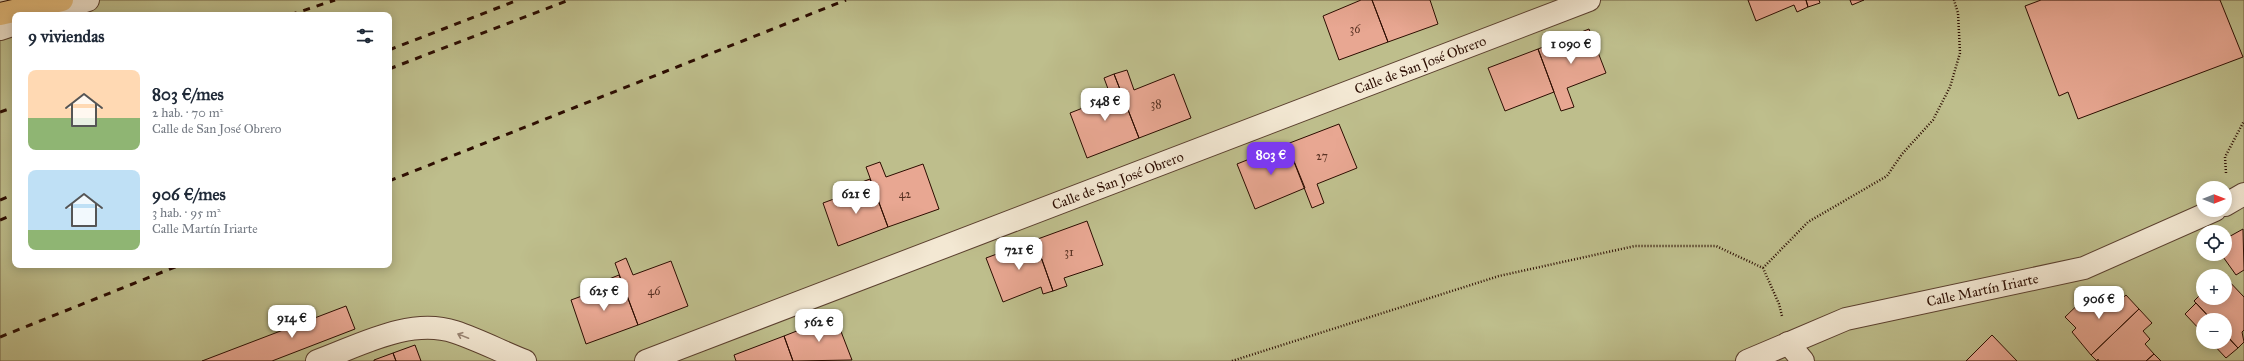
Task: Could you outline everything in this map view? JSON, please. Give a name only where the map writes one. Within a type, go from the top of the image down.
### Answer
[{"type":"highway","points":[[0,14],[62,0]]},
{"type":"street","points":[[51,12],[88,0]]},
{"type":"street","name":"Calle de San José Obrero","points":[[646,361],[1589,0]]},
{"type":"street","points":[[0,29],[12,25]]},
{"type":"street","points":[[2232,201],[2244,194]]},
{"type":"street","name":"Calle Martín Iriarte","points":[[1747,361],[1846,320],[2084,268],[2199,217]]},
{"type":"street","points":[[317,361],[401,330],[427,329],[454,332],[497,354],[525,361]]},
{"type":"street","points":[[1788,343],[1803,361]]},
{"type":"path","points":[[1763,268],[1808,222],[1886,176],[1902,154],[1933,120],[1950,87],[1960,54],[1958,13],[1954,0]]},
{"type":"path","points":[[2226,175],[2225,157],[2244,121]]},
{"type":"path","points":[[1232,361],[1499,276],[1635,246],[1716,246],[1763,268],[1779,304],[1788,343]]},
{"type":"green space","points":[[34,0],[2244,0],[2244,361],[0,361],[0,14]]},
{"type":"building","points":[[1361,0],[1372,0],[1388,42],[1339,60],[1323,16]]},
{"type":"building","points":[[1372,0],[1430,0],[1438,24],[1388,42]]},
{"type":"building","points":[[1748,0],[1806,0],[1808,7],[1797,12],[1794,5],[1756,21]]},
{"type":"building","points":[[1806,0],[1819,0],[1820,3],[1808,7]]},
{"type":"building","points":[[1850,0],[1864,0],[1852,5]]},
{"type":"building","points":[[2041,0],[2220,0],[2243,57],[2078,119],[2068,92],[2059,96],[2025,6]]},
{"type":"building","points":[[1589,29],[1606,73],[1567,88],[1574,107],[1561,111],[1538,49]]},
{"type":"building","points":[[1538,49],[1554,92],[1505,111],[1488,68]]},
{"type":"building","points":[[1127,70],[1134,90],[1174,74],[1191,118],[1139,138],[1114,74]]},
{"type":"building","points":[[1114,74],[1139,138],[1087,158],[1070,113],[1111,97],[1104,78]]},
{"type":"building","points":[[1339,124],[1357,168],[1317,184],[1324,203],[1312,208],[1287,144]]},
{"type":"building","points":[[1287,144],[1305,188],[1255,209],[1237,164]]},
{"type":"building","points":[[880,162],[886,177],[923,164],[939,209],[888,227],[866,167]]},
{"type":"building","points":[[870,179],[888,227],[838,246],[823,203],[864,188],[862,182]]},
{"type":"building","points":[[1087,221],[1103,265],[1064,278],[1067,286],[1053,291],[1035,240]]},
{"type":"building","points":[[2243,229],[2244,270],[2236,275],[2226,261],[2232,261],[2232,235]]},
{"type":"building","points":[[1035,240],[1053,291],[1043,294],[1041,287],[1003,302],[986,258]]},
{"type":"building","points":[[626,258],[633,275],[671,261],[688,306],[638,325],[615,263]]},
{"type":"building","points":[[619,275],[638,325],[586,344],[571,300],[612,285],[609,279]]},
{"type":"building","points":[[2232,284],[2244,297],[2244,330],[2242,332],[2244,342],[2238,348],[2232,342],[2232,313],[2205,313],[2198,305],[2232,305]]},
{"type":"building","points":[[2090,293],[2101,305],[2110,296],[2117,303],[2126,295],[2139,309],[2091,355],[2072,332],[2076,328],[2065,317]]},
{"type":"building","points":[[2196,303],[2196,305],[2198,305],[2205,313],[2196,313],[2196,326],[2185,314]]},
{"type":"building","points":[[346,306],[355,329],[272,361],[202,361]]},
{"type":"building","points":[[2139,309],[2152,323],[2143,331],[2150,339],[2145,344],[2154,354],[2146,361],[2099,361],[2098,359],[2097,361],[2091,355]]},
{"type":"building","points":[[835,316],[852,360],[793,361],[784,336]]},
{"type":"building","points":[[1992,335],[2017,361],[1966,361]]},
{"type":"building","points":[[784,336],[793,361],[736,361],[734,355]]},
{"type":"building","points":[[2232,342],[2238,348],[2226,358],[2218,349],[2232,349]]},
{"type":"building","points":[[415,345],[421,361],[396,361],[393,353]]},
{"type":"building","points":[[393,353],[396,361],[374,361],[374,360]]},
{"type":"building","points":[[2154,354],[2161,361],[2146,361]]},
{"type":"railway","points":[[299,12],[335,0]]},
{"type":"railway","points":[[392,49],[518,0]]},
{"type":"railway","points":[[392,68],[569,0]]},
{"type":"railway","points":[[392,180],[846,0]]},
{"type":"railway","points":[[0,112],[12,108]]},
{"type":"railway","points":[[0,200],[12,195]]},
{"type":"railway","points":[[0,220],[12,215]]},
{"type":"railway","points":[[0,337],[172,268]]}]
